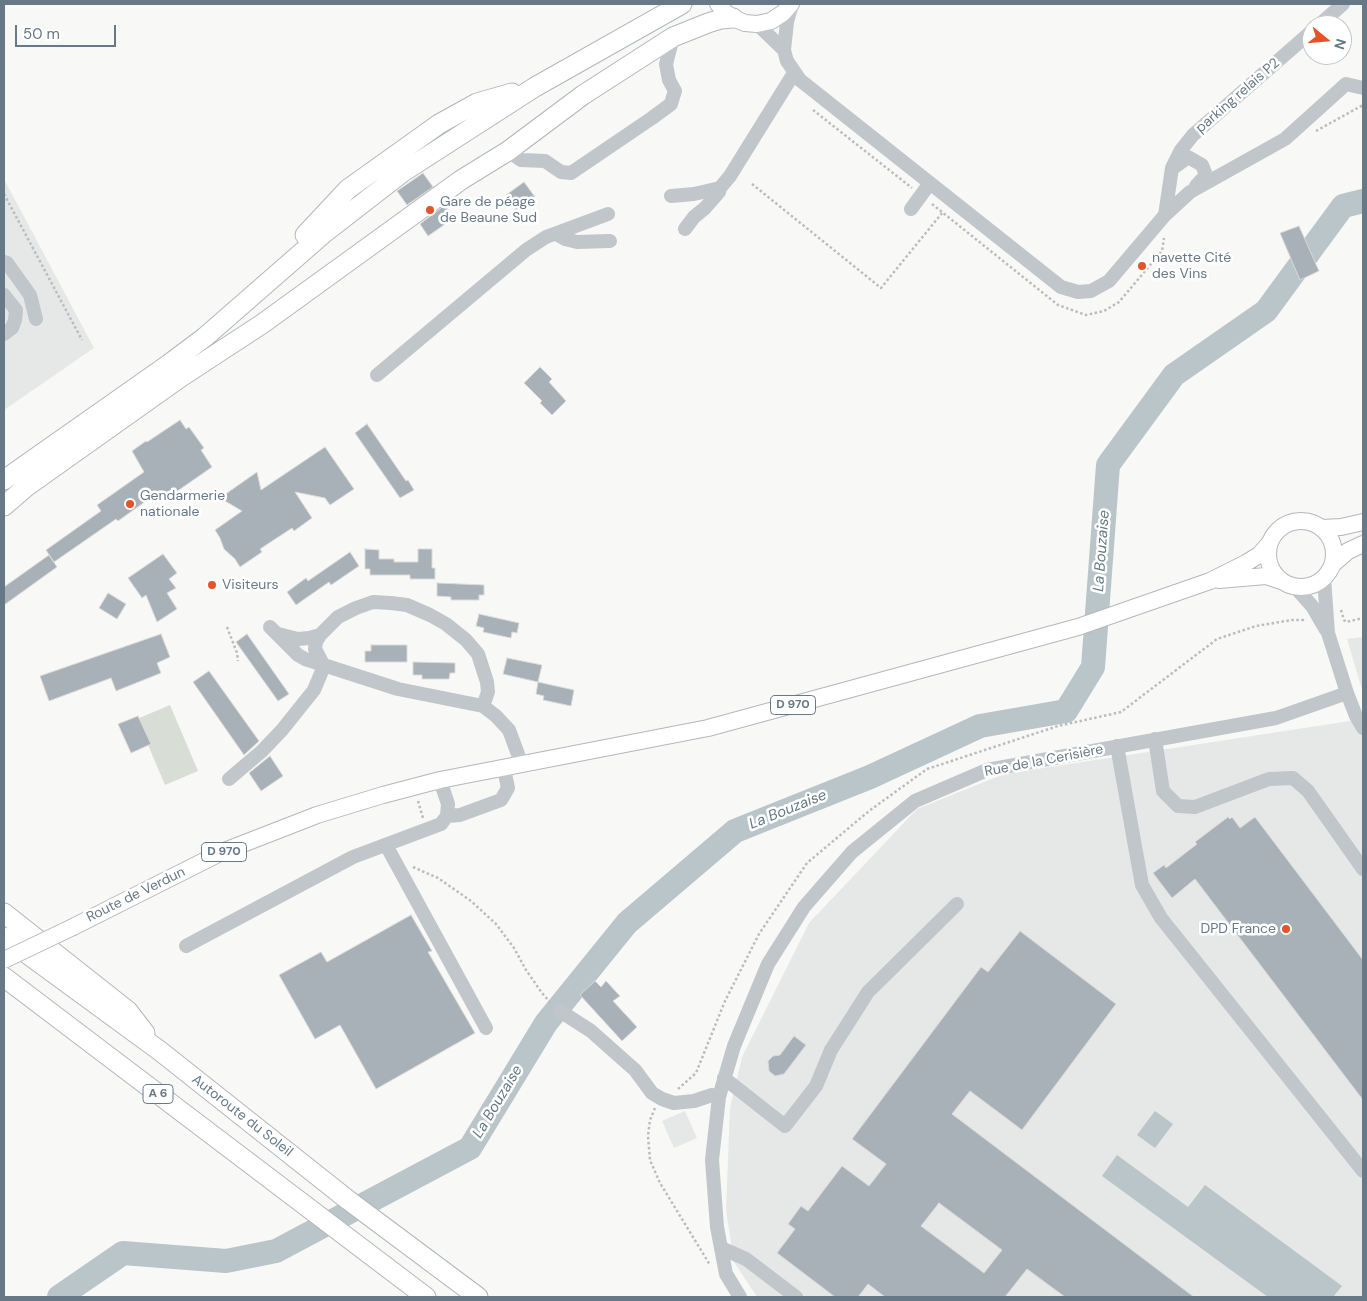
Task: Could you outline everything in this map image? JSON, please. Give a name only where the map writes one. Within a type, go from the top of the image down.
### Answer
[{"type":"highway","points":[[4,480],[205,337],[323,234],[403,172],[535,87],[682,4]]},
{"type":"highway","points":[[4,506],[26,487],[181,377],[262,324],[461,180],[508,151],[583,95],[673,37],[720,19],[733,18]]},
{"type":"highway","points":[[4,498],[26,487]]},
{"type":"highway","points":[[4,913],[128,1011],[160,1051]]},
{"type":"highway","name":"Autoroute du Soleil","points":[[4,936],[160,1051],[348,1200],[478,1297]]},
{"type":"highway","name":"A 6","points":[[4,977],[426,1297]]},
{"type":"main road","points":[[718,4],[733,18],[745,23],[757,24],[771,21],[783,13],[791,4]]},
{"type":"main road","points":[[1328,572],[1334,549],[1322,528],[1302,521],[1291,522],[1274,535],[1269,544],[1269,564],[1274,573],[1288,584],[1311,586],[1328,572],[1348,551],[1363,544]]},
{"type":"main road","points":[[1322,528],[1341,527],[1363,522]]},
{"type":"main road","name":"D 970","points":[[440,780],[708,728],[1078,628],[1210,581],[1259,555],[1269,544]]},
{"type":"main road","name":"D 970","points":[[1210,581],[1266,576],[1288,584]]},
{"type":"main road","name":"Route de Verdun","points":[[4,960],[222,852],[317,815],[383,794],[440,780]]},
{"type":"street","points":[[791,4],[784,50],[787,61],[800,80],[1060,287],[1078,292],[1091,291],[1109,280],[1165,215],[1206,175],[1202,164],[1188,157],[1172,168]]},
{"type":"street","points":[[1330,15],[1343,4]]},
{"type":"street","points":[[757,24],[784,50]]},
{"type":"street","points":[[508,151],[522,160],[545,161],[561,172],[571,173],[652,118],[671,104],[675,91],[669,80],[666,64],[673,37]]},
{"type":"street","name":"parking relais P2","points":[[1165,215],[1172,168],[1181,150],[1193,135],[1302,40]]},
{"type":"street","points":[[685,229],[719,192],[794,73]]},
{"type":"street","points":[[1190,192],[1285,139],[1346,84],[1363,88]]},
{"type":"street","points":[[911,209],[930,183]]},
{"type":"street","points":[[671,196],[694,194],[720,188]]},
{"type":"street","points":[[377,375],[526,250],[546,237],[608,214]]},
{"type":"street","points":[[556,234],[577,242],[610,241]]},
{"type":"street","points":[[4,262],[7,263],[30,295],[36,319]]},
{"type":"street","points":[[4,295],[16,310],[12,328],[4,334]]},
{"type":"street","points":[[4,322],[16,310]]},
{"type":"street","points":[[1328,572],[1326,602],[1328,633],[1346,693],[1363,728]]},
{"type":"street","points":[[1288,584],[1312,606],[1328,633]]},
{"type":"street","points":[[230,779],[262,751],[282,730],[314,690],[324,666],[315,648],[320,635],[338,617],[373,602],[407,605],[446,624],[466,640],[478,654],[487,682],[488,692],[483,706]]},
{"type":"street","points":[[320,635],[298,639],[274,630],[298,655],[324,666],[398,689],[483,706],[509,730],[522,765]]},
{"type":"street","name":"Rue de la Cerisière","points":[[740,1297],[726,1274],[717,1227],[712,1160],[719,1097],[734,1046],[768,964],[804,907],[852,852],[915,801],[987,770],[1276,718],[1346,693]]},
{"type":"street","points":[[1156,739],[1163,792],[1178,806],[1194,807],[1269,779],[1293,778],[1308,791],[1363,869]]},
{"type":"street","points":[[1117,746],[1142,885],[1161,918],[1363,1171]]},
{"type":"street","points":[[447,816],[460,815],[501,800],[508,788],[504,769]]},
{"type":"street","points":[[186,946],[353,857],[441,824],[447,816],[448,804],[440,780]]},
{"type":"street","points":[[386,845],[486,1028]]},
{"type":"street","points":[[724,1078],[785,1126],[816,1086],[831,1050],[868,992],[957,904]]},
{"type":"street","points":[[560,1011],[612,1049],[635,1070],[652,1093],[664,1100],[674,1103],[694,1101],[712,1095],[719,1097]]},
{"type":"street","points":[[721,1248],[746,1259],[796,1297]]},
{"type":"path","points":[[1309,135],[1363,105]]},
{"type":"path","points":[[813,110],[1058,305],[1086,315],[1104,311],[1119,302],[1162,251],[1165,231]]},
{"type":"path","points":[[752,184],[881,288],[942,213]]},
{"type":"path","points":[[4,194],[82,340]]},
{"type":"path","points":[[1326,602],[1337,601],[1346,622],[1363,618]]},
{"type":"path","points":[[726,1274],[712,1268],[660,1184],[650,1160],[648,1136],[650,1120],[654,1109],[696,1073],[725,1001],[759,934],[807,863],[869,811],[927,769],[1058,726],[1121,712],[1217,639],[1256,626],[1302,620],[1302,611],[1312,606]]},
{"type":"path","points":[[227,627],[237,653],[238,661]]},
{"type":"path","points":[[396,863],[415,868],[438,878],[471,901],[496,924],[514,948],[542,993]]},
{"type":"shaded area","points":[[4,179],[94,348],[4,410]]},
{"type":"shaded area","points":[[1363,637],[1363,693],[1347,639]]},
{"type":"shaded area","points":[[170,705],[198,771],[165,785],[137,719]]},
{"type":"shaded area","points":[[1363,718],[1363,1297],[757,1297],[734,1262],[726,1210],[730,1108],[742,1057],[809,923],[917,809],[1004,774]]},
{"type":"shaded area","points":[[685,1111],[697,1138],[674,1148],[662,1121]]},
{"type":"shaded area","points":[[1155,1111],[1173,1124],[1155,1148],[1137,1135]]},
{"type":"shaded area","points":[[1117,1155],[1188,1207],[1205,1185],[1342,1286],[1333,1297],[1268,1297],[1102,1176]]},
{"type":"building","points":[[423,173],[433,187],[407,205],[397,191]]},
{"type":"building","points":[[524,182],[535,197],[516,210],[506,195]]},
{"type":"building","points":[[445,205],[454,218],[428,236],[420,224]]},
{"type":"building","points":[[1299,226],[1319,271],[1300,280],[1280,233]]},
{"type":"building","points":[[540,367],[552,379],[549,382],[566,401],[552,415],[540,403],[542,401],[524,383]]},
{"type":"building","points":[[180,420],[186,429],[189,427],[204,448],[201,450],[212,467],[176,492],[174,490],[164,497],[160,491],[118,521],[116,519],[54,562],[46,550],[101,511],[97,505],[144,472],[132,451]]},
{"type":"building","points":[[367,424],[414,490],[400,498],[355,433]]},
{"type":"building","points":[[325,447],[354,489],[330,505],[325,498],[295,492],[312,518],[294,531],[292,528],[260,549],[262,552],[240,567],[235,559],[224,549],[215,530],[242,511],[220,498],[257,472],[261,490]]},
{"type":"building","points":[[365,549],[379,550],[379,559],[394,559],[394,562],[418,562],[418,549],[432,549],[432,568],[435,568],[435,579],[410,579],[410,575],[370,575],[370,569],[365,569]]},
{"type":"building","points":[[350,552],[359,566],[331,585],[329,582],[296,605],[287,592],[306,578],[308,581]]},
{"type":"building","points":[[163,554],[177,573],[169,579],[176,588],[167,593],[177,609],[157,622],[146,595],[142,598],[128,578]]},
{"type":"building","points":[[49,555],[57,567],[4,605],[4,587]]},
{"type":"building","points":[[437,583],[484,585],[484,595],[479,595],[479,600],[451,600],[451,597],[437,596]]},
{"type":"building","points":[[108,593],[126,604],[117,619],[99,608]]},
{"type":"building","points":[[479,614],[519,623],[517,633],[512,632],[511,638],[483,632],[484,628],[476,626]]},
{"type":"building","points":[[161,634],[170,657],[157,663],[161,673],[116,691],[111,678],[49,701],[40,676]]},
{"type":"building","points":[[247,634],[289,694],[278,701],[236,642]]},
{"type":"building","points":[[371,645],[407,645],[407,662],[365,662],[365,651],[371,651]]},
{"type":"building","points":[[507,658],[542,665],[538,682],[503,674]]},
{"type":"building","points":[[413,662],[455,663],[455,673],[450,673],[449,679],[422,679],[422,675],[413,675]]},
{"type":"building","points":[[209,671],[259,741],[244,755],[193,682]]},
{"type":"building","points":[[538,682],[574,690],[571,706],[543,700],[544,696],[536,694]]},
{"type":"building","points":[[138,716],[151,744],[131,753],[118,724]]},
{"type":"building","points":[[270,756],[283,776],[261,791],[249,773]]},
{"type":"building","name":"DPD France","points":[[1228,817],[1230,819],[1232,817],[1240,828],[1255,817],[1363,960],[1363,1100],[1195,879],[1172,898],[1153,873],[1164,865],[1166,868],[1197,844],[1195,842]]},
{"type":"building","points":[[411,915],[432,951],[428,952],[475,1033],[376,1089],[340,1025],[315,1039],[279,975],[321,952],[327,962]]},
{"type":"building","points":[[1020,931],[1116,1004],[1022,1130],[970,1091],[952,1114],[1194,1297],[1065,1297],[1027,1269],[1005,1297],[885,1297],[868,1284],[858,1297],[835,1297],[777,1253],[795,1229],[788,1224],[801,1206],[808,1211],[842,1166],[869,1186],[886,1164],[852,1139],[981,967],[988,972]],"holes":[[[939,1203],[1002,1250],[984,1273],[921,1226]]]},
{"type":"building","points":[[595,981],[601,987],[606,981],[620,996],[613,1001],[637,1027],[622,1041],[580,995]]},
{"type":"building","points":[[794,1036],[806,1045],[784,1074],[775,1076],[769,1071],[768,1061],[773,1056],[780,1055]]},
{"type":"waterway","name":"La Bouzaise","points":[[59,1297],[123,1253],[226,1261],[276,1251],[470,1148],[546,1023],[627,923],[735,831],[870,777],[980,726],[1066,711],[1093,667],[1108,465],[1174,375],[1266,311],[1343,206],[1363,201]]},
{"type":"place","name":"Gare de péage de Beaune Sud","points":[[430,210]]},
{"type":"place","name":"navette Cité des Vins","points":[[1142,266]]},
{"type":"place","name":"Gendarmerie nationale","points":[[130,504]]},
{"type":"place","name":"Visiteurs","points":[[212,585]]},
{"type":"place","name":"DPD France","points":[[1286,929]]}]
